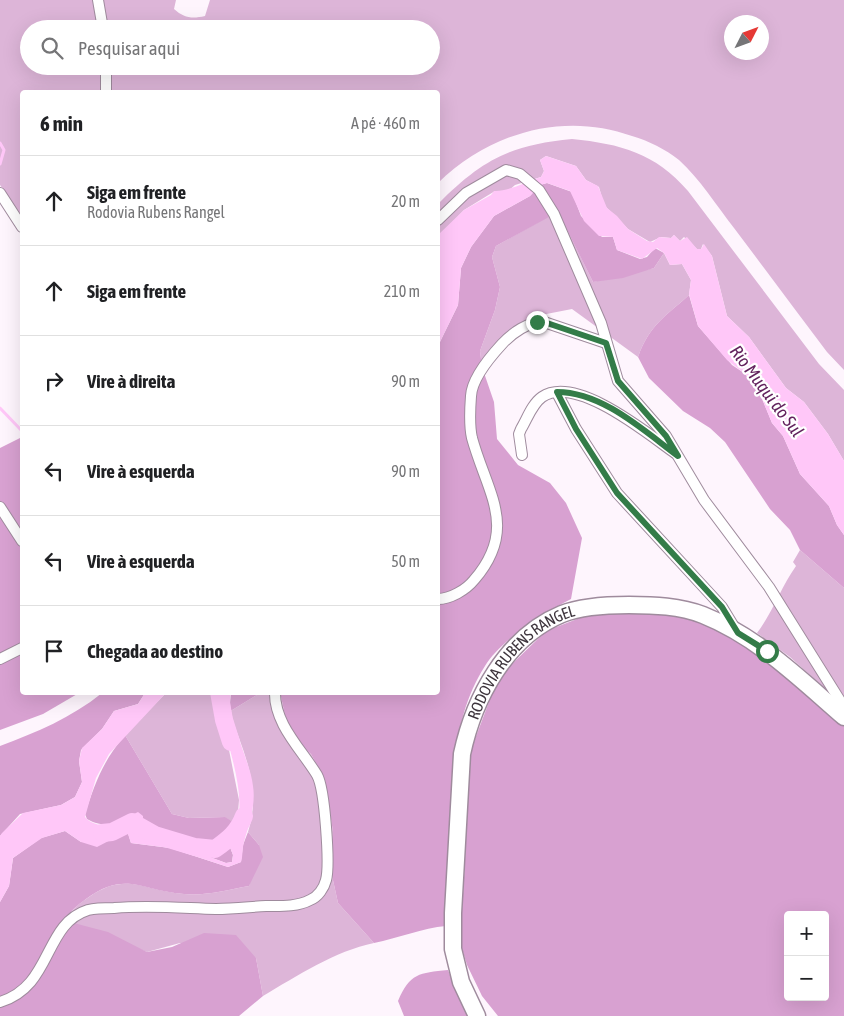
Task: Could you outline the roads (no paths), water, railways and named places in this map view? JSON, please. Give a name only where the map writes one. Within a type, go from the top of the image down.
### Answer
[{"type":"main road","name":"RODOVIA RUBENS RANGEL","points":[[477,1016],[461,982],[453,949],[458,801],[462,754],[467,730],[477,705],[495,673],[525,638],[545,622],[577,610],[652,605],[685,609],[738,633],[767,651],[844,717]]},
{"type":"street","points":[[98,0],[101,20]]},
{"type":"street","points":[[106,75],[106,90]]},
{"type":"street","points":[[440,218],[466,193],[501,172],[511,170],[525,178],[539,190],[554,214],[601,323],[618,381],[666,436],[704,500],[769,587],[844,707]]},
{"type":"street","points":[[0,193],[20,224]]},
{"type":"street","points":[[440,598],[456,594],[471,583],[485,567],[494,549],[498,529],[490,486],[472,437],[471,394],[477,378],[508,338],[537,322],[544,322],[606,343]]},
{"type":"street","points":[[522,455],[519,434],[521,429],[539,399],[546,394],[557,392],[576,394],[605,406],[678,456]]},
{"type":"street","points":[[557,392],[576,429],[617,493],[722,607],[738,633]]},
{"type":"street","points":[[0,507],[20,539]]},
{"type":"street","points":[[0,659],[20,649]]},
{"type":"street","points":[[0,1002],[14,998],[26,989],[36,978],[60,932],[80,913],[90,909],[146,906],[219,909],[294,905],[309,901],[322,890],[327,870],[322,785],[281,722],[276,695]]},
{"type":"water","points":[[546,156],[576,166],[586,180],[598,186],[607,208],[628,229],[647,241],[653,242],[659,237],[671,238],[674,235],[680,241],[687,237],[697,249],[701,249],[704,244],[712,256],[727,316],[749,337],[786,388],[804,402],[828,434],[844,461],[844,535],[837,525],[829,506],[800,474],[783,436],[772,423],[758,389],[744,373],[727,360],[698,326],[689,294],[691,280],[682,264],[670,265],[664,253],[657,248],[642,259],[617,250],[613,237],[599,236],[584,221],[570,191],[547,183],[540,185],[530,196],[494,216],[471,247],[461,268],[458,305],[440,342],[440,233],[464,210],[491,195],[494,191],[511,188],[541,177],[544,171],[540,160]]},
{"type":"water","points":[[144,695],[164,695],[109,754],[96,778],[85,817],[91,822],[105,825],[138,812],[143,816],[143,829],[145,833],[226,863],[232,862],[233,855],[228,842],[236,828],[239,794],[221,706],[222,695],[231,695],[231,713],[251,775],[254,793],[252,814],[243,845],[241,862],[228,867],[170,848],[131,843],[125,825],[122,834],[97,847],[81,842],[65,831],[42,838],[13,858],[9,886],[0,902],[0,836],[2,833],[23,813],[61,805],[75,797],[82,782],[79,761],[82,748],[102,729],[114,711],[138,704]]},
{"type":"waterway","points":[[0,143],[4,150],[0,164]]},
{"type":"waterway","points":[[0,408],[20,429]]},
{"type":"waterway","name":"Rio Muqui do Sul","points":[[220,695],[224,720],[231,742]]},
{"type":"waterway","name":"Rio Muqui do Sul","points":[[102,833],[112,832],[132,822],[155,835],[195,847],[215,849],[232,835],[244,816]]}]
